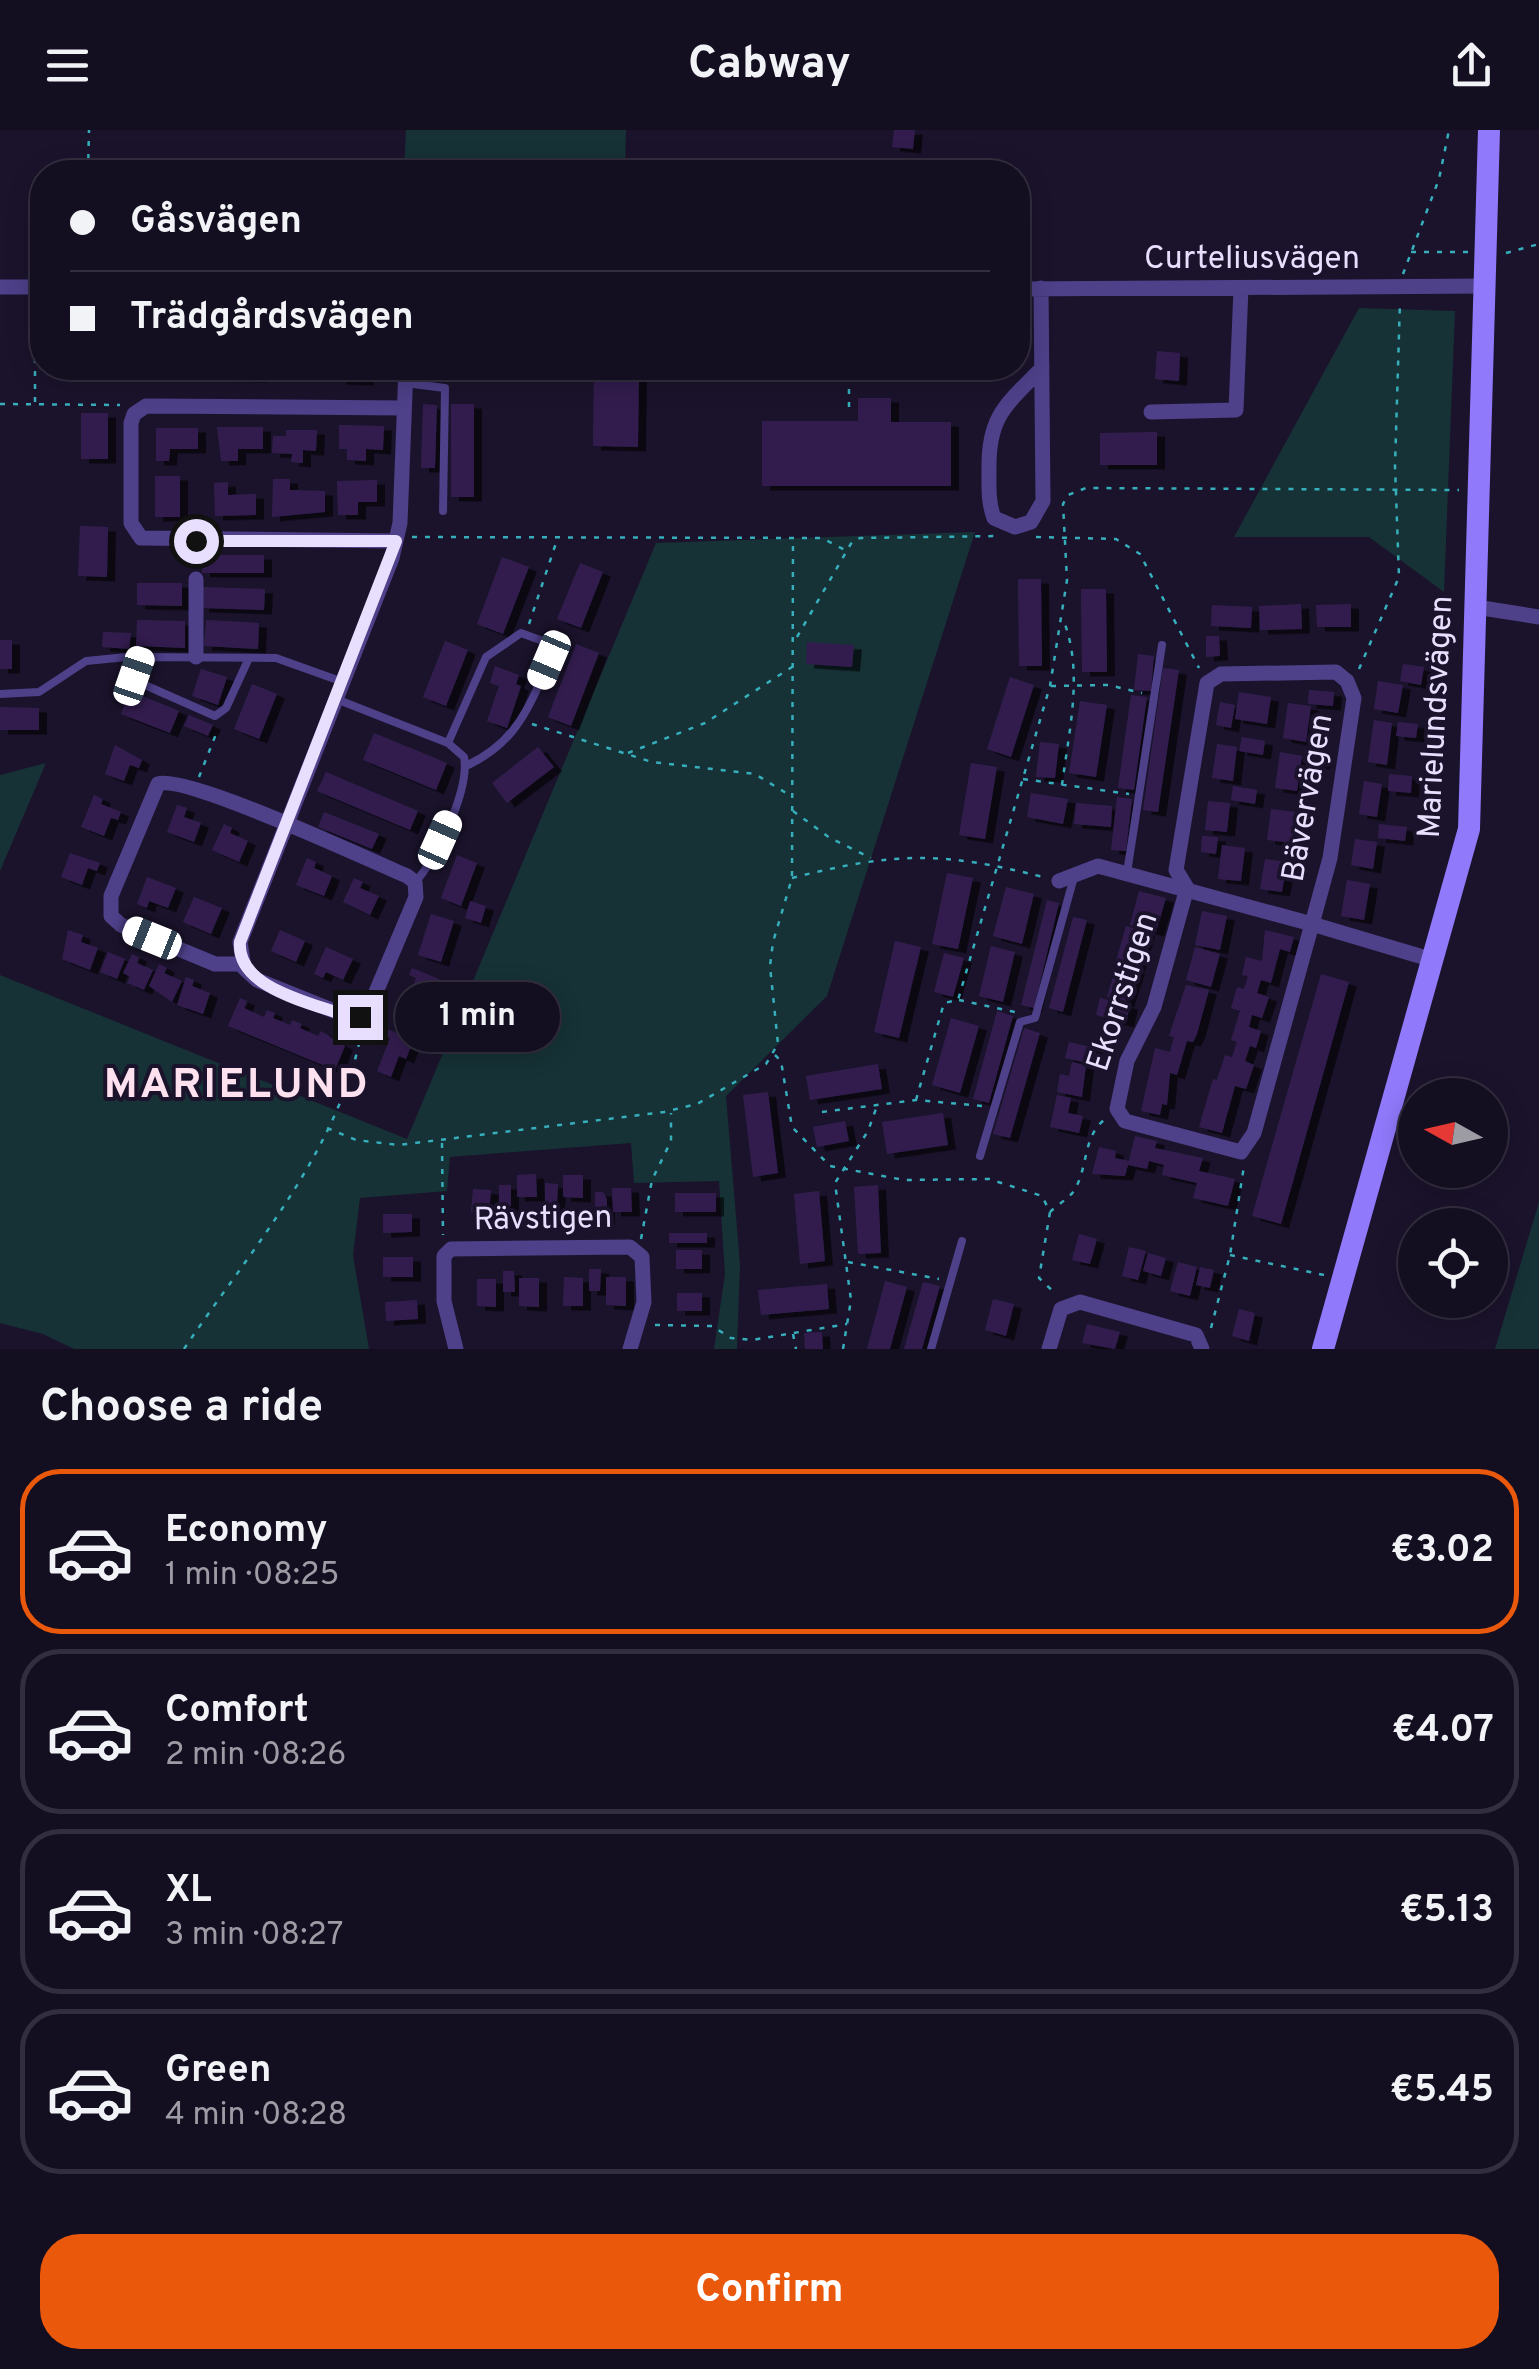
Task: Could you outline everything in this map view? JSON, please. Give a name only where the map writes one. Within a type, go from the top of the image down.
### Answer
[{"type":"street","name":"Marielundsvägen","points":[[1323,1349],[1469,829],[1488,130]]},
{"type":"street","points":[[0,286],[30,291]]},
{"type":"street","name":"Curteliusvägen","points":[[1030,288],[1486,286]]},
{"type":"street","points":[[1041,288],[1044,501],[1031,522],[1004,525],[988,504],[988,438],[1002,410],[1042,368]]},
{"type":"street","points":[[1151,412],[1236,410],[1240,387],[1240,288]]},
{"type":"street","points":[[242,964],[214,964],[120,925],[111,916],[111,896],[155,788],[169,779],[287,825],[414,882],[416,897],[368,1011],[360,1017],[349,1017],[257,980],[242,964],[240,942],[287,825],[343,682],[396,541],[406,380]]},
{"type":"street","points":[[396,541],[141,538],[131,524],[134,414],[146,406],[404,408]]},
{"type":"street","points":[[196,579],[196,658]]},
{"type":"street","points":[[1476,606],[1539,617]]},
{"type":"street","name":"Bävervägen","points":[[1207,683],[1221,674],[1322,670],[1347,681],[1354,698],[1330,858],[1312,924]]},
{"type":"street","points":[[1187,888],[1176,870],[1207,683]]},
{"type":"street","points":[[1060,881],[1098,866],[1187,888]]},
{"type":"street","name":"Ekorrstigen","points":[[1241,1152],[1125,1121],[1117,1109],[1126,1060],[1154,1007],[1187,888],[1434,960]]},
{"type":"street","points":[[1241,1152],[1254,1133],[1312,924]]},
{"type":"street","name":"Rävstigen","points":[[456,1349],[444,1301],[444,1256],[450,1249],[638,1250],[644,1302],[630,1349]]},
{"type":"street","points":[[1048,1349],[1061,1309],[1070,1303],[1196,1335],[1202,1346]]},
{"type":"lane","points":[[421,380],[445,388],[443,511]]},
{"type":"lane","points":[[448,743],[486,657],[526,633],[548,643],[551,651],[523,721],[497,750],[466,766]]},
{"type":"lane","points":[[1126,873],[1162,645]]},
{"type":"lane","points":[[0,694],[39,692],[86,661],[141,657],[276,658],[343,682]]},
{"type":"lane","points":[[141,657],[134,676],[138,682],[212,715],[224,711],[249,658]]},
{"type":"lane","points":[[336,699],[460,751],[466,780],[427,870],[414,882]]},
{"type":"lane","points":[[980,1156],[1020,1022],[1035,1018],[1075,872]]},
{"type":"lane","points":[[930,1349],[962,1241]]},
{"type":"path","points":[[88,160],[89,130]]},
{"type":"path","points":[[1347,681],[1362,666],[1396,592],[1402,287],[1409,252],[1439,179],[1450,130]]},
{"type":"path","points":[[1409,252],[1506,253],[1539,244]]},
{"type":"path","points":[[35,404],[36,380]]},
{"type":"path","points":[[848,407],[849,380]]},
{"type":"path","points":[[0,404],[119,404],[134,414]]},
{"type":"path","points":[[958,1000],[1050,686],[1067,580],[1063,504],[1068,495],[1086,488],[1471,490]]},
{"type":"path","points":[[526,633],[558,536]]},
{"type":"path","points":[[396,541],[558,536],[793,538],[834,540],[847,551]]},
{"type":"path","points":[[794,640],[847,551],[860,538],[1011,536]]},
{"type":"path","points":[[1028,537],[1116,540],[1140,554],[1207,683]]},
{"type":"path","points":[[326,1128],[374,1144],[442,1141],[670,1110],[697,1104],[766,1064],[774,1054],[778,1034],[770,966],[792,878],[793,538]]},
{"type":"path","points":[[1062,616],[1071,639],[1075,684],[1062,784]]},
{"type":"path","points":[[624,755],[705,723],[794,666]]},
{"type":"path","points":[[1050,686],[1108,686],[1154,696]]},
{"type":"path","points":[[196,788],[224,711]]},
{"type":"path","points":[[523,721],[652,762],[732,768],[755,774],[792,796]]},
{"type":"path","points":[[1022,779],[1139,796]]},
{"type":"path","points":[[792,810],[820,832],[872,858]]},
{"type":"path","points":[[792,878],[872,858],[954,857],[1060,881]]},
{"type":"path","points":[[916,1100],[944,1003],[958,1000],[1018,1012],[1027,1020]]},
{"type":"path","points":[[184,1349],[285,1208],[326,1128],[362,1031],[360,1017]]},
{"type":"path","points":[[774,1054],[781,1061],[792,1127],[819,1158],[843,1169],[904,1180],[989,1178],[1042,1196],[1050,1212],[1039,1278],[1070,1303]]},
{"type":"path","points":[[822,1112],[916,1100],[994,1107]]},
{"type":"path","points":[[843,1349],[851,1300],[836,1183],[868,1132],[877,1106]]},
{"type":"path","points":[[1050,1212],[1075,1190],[1097,1126],[1117,1109]]},
{"type":"path","points":[[638,1250],[652,1180],[671,1140],[670,1110]]},
{"type":"path","points":[[442,1141],[443,1238],[450,1249]]},
{"type":"path","points":[[1202,1346],[1211,1327],[1230,1255],[1246,1173],[1241,1152]]},
{"type":"path","points":[[1230,1255],[1314,1270],[1330,1278],[1323,1286]]},
{"type":"path","points":[[847,1262],[950,1281]]},
{"type":"path","points":[[638,1325],[712,1326],[731,1338],[742,1339],[847,1324]]},
{"type":"path","points":[[793,1333],[796,1349]]},
{"type":"green space","points":[[406,130],[626,130],[625,160],[405,160]]},
{"type":"green space","points":[[1359,308],[1455,311],[1444,592],[1369,537],[1234,537]]},
{"type":"green space","points":[[975,532],[827,996],[726,1096],[740,1264],[737,1349],[714,1349],[725,1274],[719,1181],[634,1183],[631,1143],[450,1157],[447,1191],[360,1198],[353,1255],[369,1349],[74,1349],[43,1334],[0,1323],[0,975],[407,1139],[656,543]]},
{"type":"green space","points":[[46,763],[0,871],[0,775]]},
{"type":"green space","points":[[1539,1202],[1539,1349],[1495,1349],[1504,1318],[1508,1318],[1508,1306]]},
{"type":"building","points":[[894,130],[915,130],[913,149],[892,147]]},
{"type":"building","points":[[1157,351],[1180,353],[1179,381],[1155,379]]},
{"type":"building","points":[[594,380],[639,380],[638,447],[593,446]]},
{"type":"building","points":[[858,398],[891,398],[891,422],[951,422],[951,486],[762,486],[762,421],[858,421]]},
{"type":"building","points":[[423,404],[437,405],[435,468],[421,468]]},
{"type":"building","points":[[451,404],[474,404],[474,497],[451,497]]},
{"type":"building","points":[[81,413],[108,413],[108,459],[81,459]]},
{"type":"building","points":[[339,425],[384,426],[383,450],[366,449],[366,461],[347,460],[347,449],[339,449]]},
{"type":"building","points":[[217,427],[263,427],[263,449],[238,449],[238,461],[221,461]]},
{"type":"building","points":[[156,428],[198,428],[198,449],[170,449],[169,461],[156,461]]},
{"type":"building","points":[[286,430],[317,430],[316,451],[303,450],[303,463],[291,462],[292,454],[272,453],[273,436],[286,436]]},
{"type":"building","points":[[1157,432],[1157,465],[1100,465],[1100,433]]},
{"type":"building","points":[[155,476],[180,476],[180,517],[155,517]]},
{"type":"building","points":[[273,479],[290,479],[290,490],[325,491],[325,512],[272,517]]},
{"type":"building","points":[[377,480],[377,502],[358,502],[358,515],[338,515],[337,481]]},
{"type":"building","points":[[228,482],[228,495],[256,494],[256,515],[215,516],[214,483]]},
{"type":"building","points":[[80,526],[108,527],[107,577],[78,576]]},
{"type":"building","points":[[202,555],[264,555],[264,573],[202,573]]},
{"type":"building","points":[[502,557],[529,567],[503,634],[477,624]]},
{"type":"building","points":[[580,563],[603,572],[581,628],[557,619]]},
{"type":"building","points":[[1018,579],[1041,579],[1042,666],[1019,666]]},
{"type":"building","points":[[137,583],[182,583],[182,606],[137,605]]},
{"type":"building","points":[[202,587],[265,589],[264,610],[201,608]]},
{"type":"building","points":[[1081,589],[1106,589],[1107,672],[1082,672]]},
{"type":"building","points":[[1301,604],[1302,629],[1260,630],[1259,606]]},
{"type":"building","points":[[1351,604],[1351,627],[1317,627],[1316,605]]},
{"type":"building","points":[[1212,605],[1252,607],[1251,628],[1211,626]]},
{"type":"building","points":[[137,620],[185,621],[185,648],[136,646]]},
{"type":"building","points":[[206,620],[259,623],[258,649],[204,646]]},
{"type":"building","points":[[103,632],[131,633],[129,649],[102,647]]},
{"type":"building","points":[[1206,636],[1219,636],[1220,656],[1206,657]]},
{"type":"building","points":[[0,640],[12,640],[12,669],[0,669]]},
{"type":"building","points":[[445,641],[468,650],[446,706],[423,697]]},
{"type":"building","points":[[807,642],[854,645],[852,667],[806,664]]},
{"type":"building","points":[[576,644],[599,653],[571,726],[548,717]]},
{"type":"building","points":[[1138,654],[1154,656],[1151,691],[1134,690]]},
{"type":"building","points":[[1403,664],[1424,667],[1421,685],[1400,681]]},
{"type":"building","points":[[495,666],[519,675],[516,684],[521,686],[507,728],[487,721],[499,686],[490,683]]},
{"type":"building","points":[[1163,668],[1179,670],[1158,812],[1143,810]]},
{"type":"building","points":[[201,669],[227,677],[218,705],[192,696]]},
{"type":"building","points":[[1010,677],[1034,685],[1011,757],[987,749]]},
{"type":"building","points":[[1378,681],[1403,685],[1398,713],[1374,709]]},
{"type":"building","points":[[252,684],[277,694],[259,739],[234,729]]},
{"type":"building","points":[[1309,690],[1334,692],[1333,706],[1308,704]]},
{"type":"building","points":[[130,691],[179,711],[170,733],[121,714]]},
{"type":"building","points":[[1239,692],[1271,697],[1267,724],[1235,719]]},
{"type":"building","points":[[1131,695],[1147,697],[1134,790],[1118,788]]},
{"type":"building","points":[[1080,701],[1107,705],[1096,777],[1069,773]]},
{"type":"building","points":[[1220,702],[1235,705],[1231,728],[1216,725]]},
{"type":"building","points":[[1288,703],[1311,706],[1306,742],[1283,738]]},
{"type":"building","points":[[0,707],[39,708],[39,730],[0,730]]},
{"type":"building","points":[[189,715],[213,725],[208,736],[184,726]]},
{"type":"building","points":[[1374,720],[1392,723],[1387,765],[1368,762]]},
{"type":"building","points":[[1398,722],[1418,724],[1416,738],[1396,736]]},
{"type":"building","points":[[374,733],[447,763],[436,790],[363,760]]},
{"type":"building","points":[[1242,737],[1265,741],[1263,755],[1239,751]]},
{"type":"building","points":[[1040,742],[1059,744],[1055,778],[1036,777]]},
{"type":"building","points":[[1217,744],[1237,747],[1233,781],[1212,778]]},
{"type":"building","points":[[115,745],[142,760],[139,768],[130,765],[124,781],[105,774]]},
{"type":"building","points":[[538,747],[554,767],[507,803],[492,783]]},
{"type":"building","points":[[1305,749],[1324,752],[1322,765],[1303,762]]},
{"type":"building","points":[[1280,752],[1302,756],[1297,791],[1275,788]]},
{"type":"building","points":[[971,763],[997,767],[985,839],[959,835]]},
{"type":"building","points":[[326,772],[418,811],[410,830],[317,791]]},
{"type":"building","points":[[1389,774],[1412,776],[1411,793],[1388,791]]},
{"type":"building","points":[[1364,781],[1382,784],[1377,817],[1359,814]]},
{"type":"building","points":[[1233,786],[1257,790],[1255,804],[1231,800]]},
{"type":"building","points":[[1031,793],[1068,799],[1063,824],[1027,817]]},
{"type":"building","points":[[94,795],[103,799],[101,804],[121,812],[118,820],[111,818],[104,836],[81,827]]},
{"type":"building","points":[[1117,797],[1132,799],[1126,851],[1111,850]]},
{"type":"building","points":[[1208,801],[1230,803],[1227,832],[1205,830]]},
{"type":"building","points":[[1076,803],[1112,806],[1111,827],[1074,824]]},
{"type":"building","points":[[177,805],[187,808],[184,817],[201,823],[194,842],[167,832]]},
{"type":"building","points":[[1271,809],[1295,812],[1292,843],[1267,840]]},
{"type":"building","points":[[324,812],[379,834],[372,849],[318,827]]},
{"type":"building","points":[[224,824],[232,828],[230,833],[248,841],[239,862],[212,850]]},
{"type":"building","points":[[1379,824],[1407,827],[1405,841],[1378,838]]},
{"type":"building","points":[[1202,836],[1218,837],[1216,854],[1201,852]]},
{"type":"building","points":[[1355,839],[1377,842],[1373,869],[1351,865]]},
{"type":"building","points":[[1222,845],[1245,848],[1241,881],[1218,879]]},
{"type":"building","points":[[70,853],[100,863],[97,871],[88,868],[82,885],[61,877]]},
{"type":"building","points":[[457,855],[477,863],[461,906],[441,898]]},
{"type":"building","points":[[307,858],[316,862],[314,868],[332,876],[324,896],[296,885]]},
{"type":"building","points":[[1265,859],[1287,862],[1282,892],[1260,889]]},
{"type":"building","points":[[947,873],[973,878],[958,949],[932,944]]},
{"type":"building","points":[[147,877],[176,888],[168,908],[149,901],[147,908],[137,904]]},
{"type":"building","points":[[354,878],[363,882],[360,888],[379,896],[370,915],[343,902]]},
{"type":"building","points":[[1347,880],[1370,884],[1364,920],[1341,916]]},
{"type":"building","points":[[1006,887],[1034,894],[1022,944],[993,936]]},
{"type":"building","points":[[1139,891],[1166,898],[1156,932],[1130,925]]},
{"type":"building","points":[[194,897],[222,908],[211,934],[183,922]]},
{"type":"building","points":[[1047,900],[1059,903],[1034,1008],[1021,1005]]},
{"type":"building","points":[[470,901],[486,906],[481,923],[465,918]]},
{"type":"building","points":[[1202,911],[1227,916],[1220,950],[1195,945]]},
{"type":"building","points":[[431,914],[454,921],[441,962],[418,955]]},
{"type":"building","points":[[1073,917],[1087,920],[1063,1012],[1049,1008]]},
{"type":"building","points":[[1126,926],[1147,932],[1137,967],[1116,961]]},
{"type":"building","points":[[68,930],[83,935],[81,942],[98,948],[90,970],[62,959]]},
{"type":"building","points":[[280,930],[305,941],[296,962],[271,951]]},
{"type":"building","points":[[1265,930],[1294,937],[1290,952],[1280,949],[1271,983],[1261,980],[1257,993],[1269,997],[1262,1018],[1252,1015],[1249,1027],[1261,1031],[1256,1048],[1250,1046],[1245,1061],[1254,1065],[1246,1089],[1235,1086],[1222,1133],[1199,1127],[1213,1079],[1217,1080],[1225,1055],[1232,1057],[1237,1042],[1231,1040],[1240,1011],[1231,1008],[1237,987],[1244,989],[1248,976],[1242,975],[1246,957],[1262,961]]},
{"type":"building","points":[[895,941],[921,947],[899,1038],[874,1032]]},
{"type":"building","points":[[991,946],[1015,952],[1003,1002],[979,996]]},
{"type":"building","points":[[326,947],[353,959],[343,980],[326,972],[323,978],[314,974]]},
{"type":"building","points":[[1195,947],[1220,954],[1211,987],[1186,980]]},
{"type":"building","points":[[108,952],[125,959],[117,979],[100,972]]},
{"type":"building","points":[[944,953],[964,958],[953,997],[934,992]]},
{"type":"building","points":[[132,954],[139,957],[137,963],[153,970],[144,990],[127,983],[130,977],[123,973]]},
{"type":"building","points":[[1117,963],[1137,969],[1126,1003],[1107,997]]},
{"type":"building","points":[[159,964],[167,968],[164,973],[182,981],[172,1002],[149,986]]},
{"type":"building","points":[[412,968],[439,979],[428,1005],[409,997],[416,978],[409,975]]},
{"type":"building","points":[[1321,974],[1349,982],[1281,1224],[1252,1216]]},
{"type":"building","points":[[186,977],[194,980],[192,986],[210,993],[203,1014],[177,1005]]},
{"type":"building","points":[[1186,985],[1209,990],[1197,1034],[1193,1042],[1187,1041],[1177,1075],[1170,1073],[1167,1105],[1162,1104],[1160,1115],[1141,1111],[1155,1048],[1170,1052],[1174,1037],[1169,1036]]},
{"type":"building","points":[[240,998],[247,1001],[244,1008],[264,1017],[267,1010],[275,1013],[273,1018],[290,1025],[292,1020],[302,1024],[300,1028],[318,1036],[321,1031],[345,1046],[335,1070],[228,1026]]},
{"type":"building","points":[[1100,998],[1130,1005],[1126,1023],[1096,1015]]},
{"type":"building","points":[[997,1011],[1013,1016],[989,1103],[973,1099]]},
{"type":"building","points":[[951,1018],[979,1026],[960,1093],[932,1085]]},
{"type":"building","points":[[381,1027],[414,1039],[406,1059],[399,1056],[391,1077],[377,1071],[390,1038],[378,1033]]},
{"type":"building","points":[[1024,1028],[1040,1033],[1010,1138],[993,1134]]},
{"type":"building","points":[[1069,1042],[1095,1048],[1091,1064],[1065,1058]]},
{"type":"building","points":[[1072,1062],[1086,1065],[1082,1097],[1057,1092],[1060,1074],[1069,1076]]},
{"type":"building","points":[[878,1064],[882,1089],[810,1100],[806,1076]]},
{"type":"building","points":[[768,1092],[778,1173],[753,1177],[743,1095]]},
{"type":"building","points":[[1057,1095],[1071,1098],[1068,1113],[1083,1116],[1079,1133],[1050,1127]]},
{"type":"building","points":[[943,1113],[948,1145],[887,1154],[882,1122]]},
{"type":"building","points":[[845,1121],[849,1141],[817,1147],[813,1127]]},
{"type":"building","points":[[1135,1136],[1157,1141],[1155,1148],[1203,1158],[1199,1171],[1235,1179],[1228,1206],[1193,1198],[1197,1183],[1162,1175],[1164,1165],[1149,1161],[1147,1169],[1128,1165]]},
{"type":"building","points":[[1099,1147],[1116,1151],[1115,1158],[1129,1161],[1125,1176],[1092,1174]]},
{"type":"building","points":[[536,1174],[537,1197],[517,1197],[517,1175]]},
{"type":"building","points":[[563,1175],[583,1175],[583,1198],[563,1197]]},
{"type":"building","points":[[545,1183],[558,1184],[557,1206],[545,1206]]},
{"type":"building","points":[[499,1185],[511,1185],[511,1206],[499,1206]]},
{"type":"building","points":[[878,1185],[881,1253],[858,1254],[854,1187]]},
{"type":"building","points":[[612,1188],[631,1188],[632,1212],[613,1212]]},
{"type":"building","points":[[473,1189],[491,1190],[489,1214],[471,1212]]},
{"type":"building","points":[[819,1191],[825,1261],[800,1264],[794,1194]]},
{"type":"building","points":[[595,1192],[603,1192],[607,1199],[607,1220],[595,1220]]},
{"type":"building","points":[[675,1193],[716,1193],[716,1212],[675,1212]]},
{"type":"building","points":[[383,1214],[412,1214],[412,1232],[383,1233]]},
{"type":"building","points":[[669,1233],[707,1233],[707,1243],[669,1243]]},
{"type":"building","points":[[1079,1234],[1097,1239],[1090,1264],[1072,1260]]},
{"type":"building","points":[[1129,1247],[1146,1251],[1138,1280],[1122,1276]]},
{"type":"building","points":[[676,1250],[702,1250],[702,1269],[676,1269]]},
{"type":"building","points":[[1148,1253],[1166,1258],[1161,1276],[1143,1271]]},
{"type":"building","points":[[383,1257],[413,1257],[413,1277],[383,1277]]},
{"type":"building","points":[[1178,1262],[1197,1267],[1190,1296],[1170,1291]]},
{"type":"building","points":[[1200,1267],[1214,1270],[1210,1288],[1196,1285]]},
{"type":"building","points":[[589,1269],[601,1269],[600,1291],[589,1291]]},
{"type":"building","points":[[503,1271],[514,1271],[515,1292],[503,1292]]},
{"type":"building","points":[[564,1277],[583,1278],[583,1306],[563,1306]]},
{"type":"building","points":[[606,1277],[626,1277],[626,1306],[606,1305]]},
{"type":"building","points":[[519,1278],[539,1278],[539,1307],[519,1306]]},
{"type":"building","points":[[477,1279],[496,1279],[496,1307],[477,1306]]},
{"type":"building","points":[[885,1281],[907,1287],[890,1349],[867,1349]]},
{"type":"building","points":[[923,1282],[940,1286],[922,1349],[904,1349]]},
{"type":"building","points":[[827,1284],[829,1309],[761,1315],[758,1290]]},
{"type":"building","points":[[677,1293],[702,1293],[702,1311],[677,1311]]},
{"type":"building","points":[[993,1299],[1014,1304],[1006,1336],[985,1330]]},
{"type":"building","points":[[417,1300],[418,1319],[386,1321],[385,1302]]},
{"type":"building","points":[[1239,1309],[1255,1313],[1249,1341],[1232,1336]]},
{"type":"building","points":[[1087,1324],[1120,1332],[1115,1349],[1082,1343]]},
{"type":"building","points":[[822,1332],[823,1349],[805,1349],[804,1333]]},
{"type":"district","name":"MARIELUND","points":[[237,1086]]},
{"type":"route","points":[[196,541],[396,541],[240,942],[239,955],[244,968],[257,980],[349,1017],[360,1017]]}]
